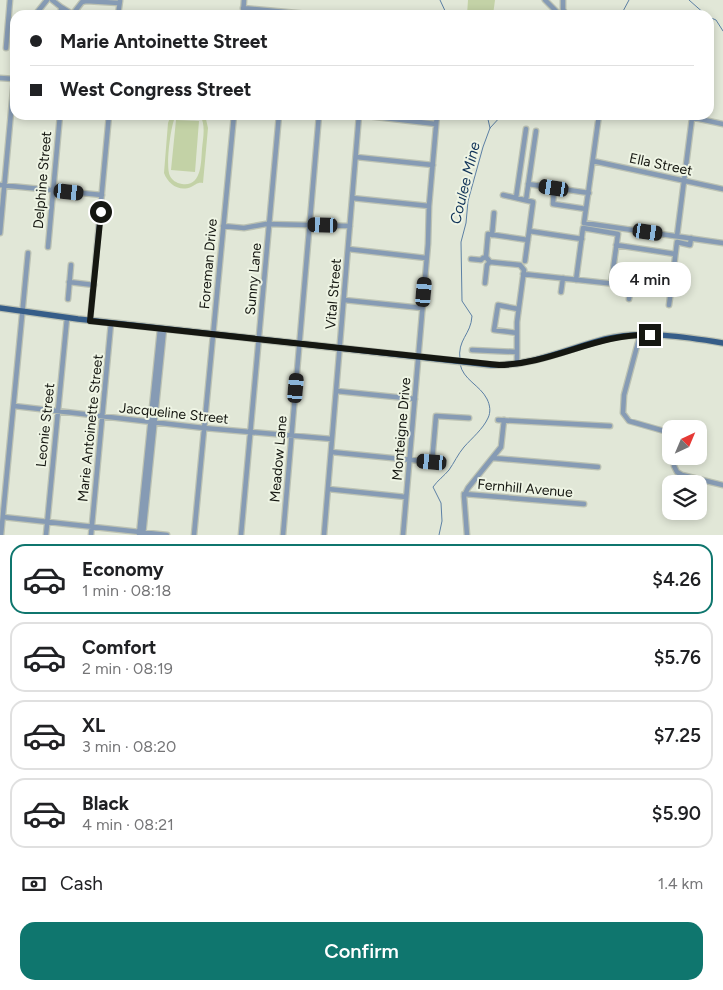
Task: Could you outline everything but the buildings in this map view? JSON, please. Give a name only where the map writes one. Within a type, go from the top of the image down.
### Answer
[{"type":"main road","points":[[0,308],[90,321],[499,365],[537,360],[606,339],[640,335],[723,343]]},
{"type":"street","points":[[6,48],[10,0]]},
{"type":"street","points":[[39,10],[47,0]]},
{"type":"street","points":[[52,0],[61,10]]},
{"type":"street","points":[[244,0],[244,8],[259,10]]},
{"type":"street","points":[[545,0],[555,10]]},
{"type":"street","points":[[75,10],[82,2],[86,1],[120,1]]},
{"type":"street","points":[[552,7],[562,2]]},
{"type":"street","points":[[0,233],[2,185],[10,114]]},
{"type":"street","name":"Delphine Street","points":[[48,247],[60,120]]},
{"type":"street","points":[[90,321],[109,120]]},
{"type":"street","name":"Foreman Drive","points":[[194,535],[234,120]]},
{"type":"street","name":"Sunny Lane","points":[[241,535],[279,120]]},
{"type":"street","name":"Meadow Lane","points":[[282,535],[319,120]]},
{"type":"street","name":"Vital Street","points":[[324,535],[359,120]]},
{"type":"street","points":[[402,120],[436,124]]},
{"type":"street","name":"Monteigne Drive","points":[[403,535],[436,120]]},
{"type":"street","points":[[598,120],[584,222],[723,243]]},
{"type":"street","points":[[677,236],[692,120]]},
{"type":"street","points":[[702,120],[723,124]]},
{"type":"street","points":[[516,198],[526,130]]},
{"type":"street","points":[[526,200],[536,131]]},
{"type":"street","points":[[356,157],[432,165]]},
{"type":"street","name":"Ella Street","points":[[593,161],[723,189]]},
{"type":"street","points":[[528,184],[589,193]]},
{"type":"street","points":[[2,185],[102,195]]},
{"type":"street","points":[[554,188],[552,204],[586,209]]},
{"type":"street","points":[[503,195],[533,202],[526,267],[518,309],[517,364]]},
{"type":"street","points":[[352,198],[429,206]]},
{"type":"street","points":[[492,235],[494,213]]},
{"type":"street","points":[[223,226],[244,228],[269,224],[350,226]]},
{"type":"street","points":[[598,231],[599,225]]},
{"type":"street","points":[[576,280],[583,228],[618,234]]},
{"type":"street","points":[[611,284],[619,228]]},
{"type":"street","points":[[530,231],[582,239]]},
{"type":"street","points":[[484,259],[488,234],[528,240]]},
{"type":"street","points":[[669,305],[677,242],[690,245],[691,238]]},
{"type":"street","points":[[616,244],[675,254]]},
{"type":"street","points":[[348,249],[426,258]]},
{"type":"street","points":[[1,535],[28,253]]},
{"type":"street","points":[[471,259],[489,258],[485,283]]},
{"type":"street","points":[[488,264],[526,267],[576,280],[671,290]]},
{"type":"street","points":[[68,299],[71,266]]},
{"type":"street","points":[[562,292],[563,278]]},
{"type":"street","points":[[69,282],[94,285]]},
{"type":"street","points":[[629,299],[630,286]]},
{"type":"street","points":[[344,300],[422,308]]},
{"type":"street","points":[[517,333],[494,330],[498,305],[518,309]]},
{"type":"street","name":"Leonie Street","points":[[46,535],[67,318]]},
{"type":"street","name":"Marie Antoinette Street","points":[[91,535],[111,323]]},
{"type":"street","points":[[142,533],[162,329]]},
{"type":"street","points":[[640,335],[624,395],[623,413],[629,421],[662,430]]},
{"type":"street","points":[[472,350],[517,352]]},
{"type":"street","points":[[336,391],[415,400]]},
{"type":"street","name":"Jacqueline Street","points":[[14,406],[204,428],[332,439]]},
{"type":"street","points":[[331,452],[432,462],[436,416],[469,418]]},
{"type":"street","points":[[498,420],[610,426]]},
{"type":"street","points":[[467,535],[464,494],[502,444],[504,420]]},
{"type":"street","points":[[493,458],[598,467]]},
{"type":"street","points":[[674,465],[680,474],[723,485]]},
{"type":"street","points":[[328,489],[406,497]]},
{"type":"street","name":"Fernhill Avenue","points":[[464,494],[584,504]]},
{"type":"street","points":[[3,517],[167,535]]},
{"type":"street","points":[[324,535],[329,535]]},
{"type":"green space","points":[[468,0],[495,0],[494,10],[467,10]]},
{"type":"green space","points":[[169,120],[174,120],[169,145],[168,164],[170,176],[178,183],[189,184],[197,178],[199,172],[204,132],[202,120],[206,120],[208,128],[203,183],[187,188],[178,188],[171,184],[166,177],[164,173]]},
{"type":"green space","points":[[176,120],[199,121],[195,172],[171,170]]},
{"type":"waterway","name":"Coulee Mine","points":[[440,0],[445,10]]},
{"type":"waterway","name":"Coulee Mine","points":[[624,10],[629,0]]},
{"type":"waterway","name":"Coulee Mine","points":[[689,0],[700,10]]},
{"type":"waterway","name":"Coulee Mine","points":[[714,19],[723,31]]},
{"type":"waterway","name":"Coulee Mine","points":[[488,120],[490,128]]},
{"type":"waterway","name":"Coulee Mine","points":[[460,360],[460,347],[469,328],[472,316],[462,301],[461,242],[466,223],[468,201],[483,147],[490,128],[497,120]]},
{"type":"waterway","name":"Coulee Mine","points":[[439,535],[442,521],[441,503],[433,487],[449,470],[462,450],[483,426],[490,413],[484,394],[464,374],[460,364]]},
{"type":"route","points":[[101,212],[90,321],[499,365],[537,360],[615,337],[650,335]]}]
